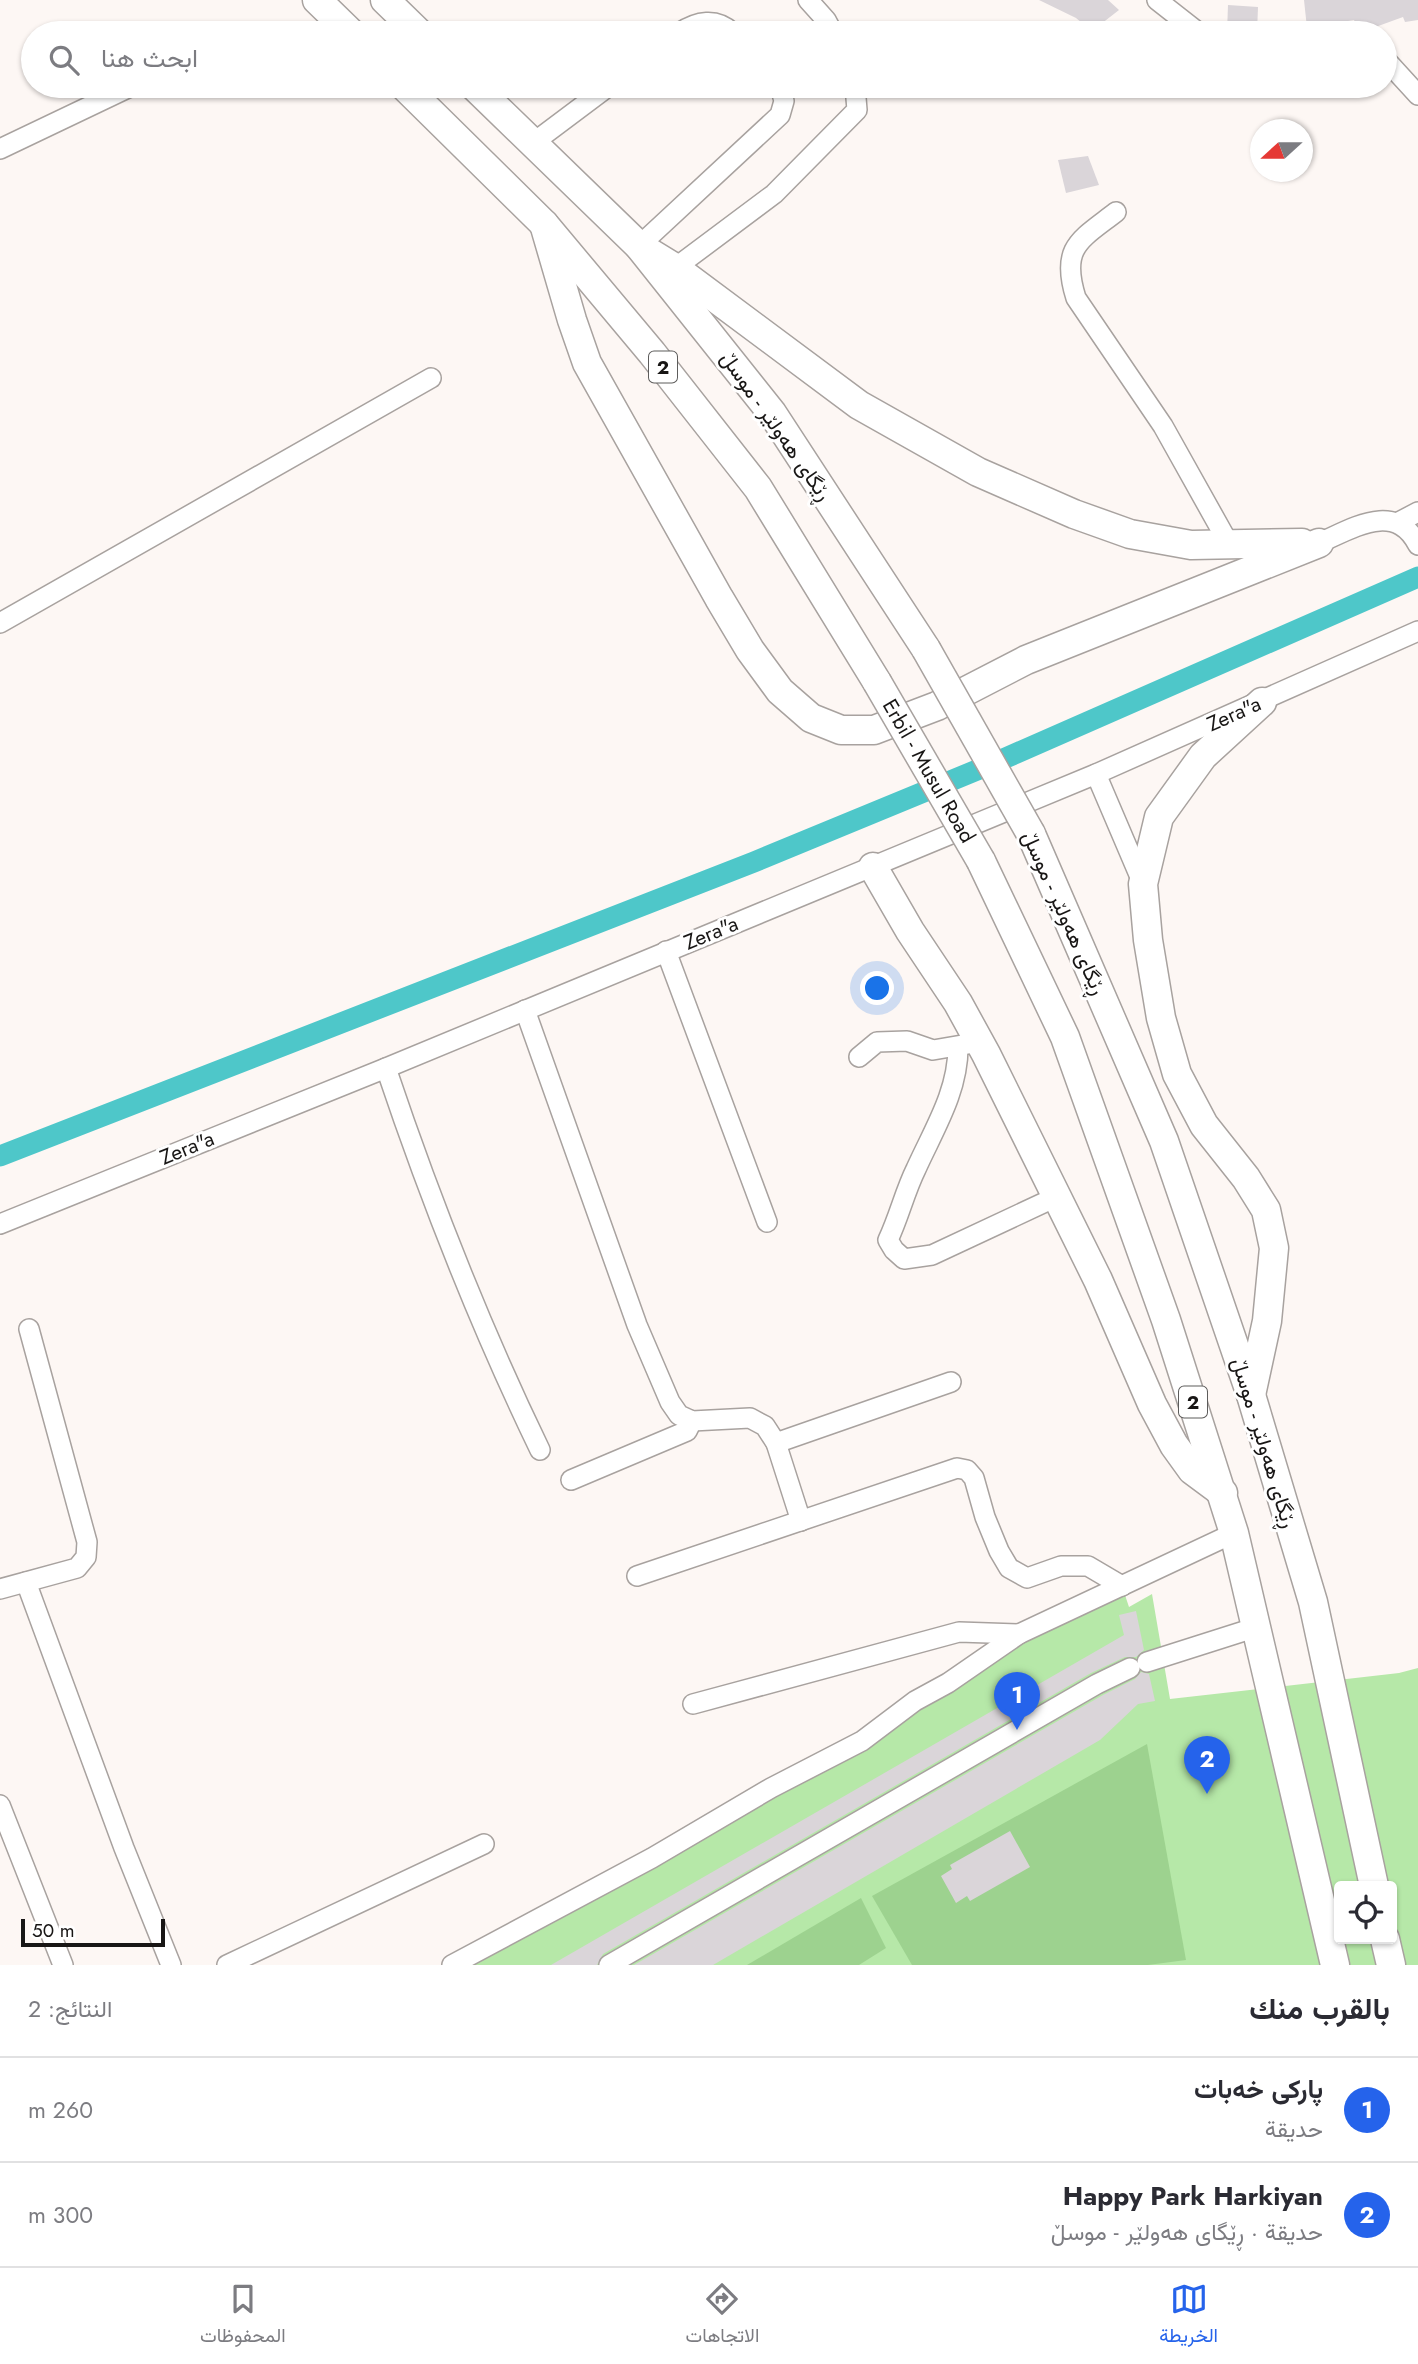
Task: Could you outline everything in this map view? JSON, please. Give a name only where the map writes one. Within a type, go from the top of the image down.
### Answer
[{"type":"highway","points":[[317,0],[339,21]]},
{"type":"highway","points":[[385,0],[407,21]]},
{"type":"highway","name":"2","points":[[416,98],[544,224]]},
{"type":"highway","name":"ڕێگای هەولێر - موسڵ","points":[[486,98],[639,246],[772,413],[926,649],[1031,834],[1164,1141],[1251,1395],[1313,1602],[1373,1881]]},
{"type":"highway","points":[[544,224],[587,363],[750,650],[780,691],[811,718],[841,730],[874,730],[937,706],[1026,660],[1319,543]]},
{"type":"highway","name":"Erbil - Musul Road","points":[[544,224],[758,488],[877,682],[981,861],[1065,1037],[1166,1320],[1223,1493]]},
{"type":"highway","points":[[639,246],[676,268],[859,405],[978,472],[1074,514],[1130,534],[1191,545],[1319,543]]},
{"type":"highway","points":[[1251,1395],[1267,1321],[1274,1248],[1266,1210],[1246,1178],[1204,1125],[1177,1074],[1161,1018],[1148,940],[1143,884],[1159,817],[1203,756],[1262,702]]},
{"type":"highway","points":[[873,867],[905,922],[939,972],[968,1044],[1056,1196],[1098,1280],[1152,1404],[1174,1445],[1192,1470],[1223,1493]]},
{"type":"highway","name":"2","points":[[1223,1493],[1335,1965]]},
{"type":"highway","points":[[1386,1944],[1391,1965]]},
{"type":"street","points":[[808,0],[827,21]]},
{"type":"street","points":[[1157,0],[1184,21]]},
{"type":"street","points":[[1397,72],[1418,95]]},
{"type":"street","points":[[0,149],[107,98]]},
{"type":"street","points":[[533,143],[593,98]]},
{"type":"street","points":[[639,246],[780,116],[783,98]]},
{"type":"street","points":[[676,268],[774,194],[857,110],[856,98]]},
{"type":"street","points":[[1116,212],[1080,241],[1071,256],[1076,298],[1163,426],[1229,544]]},
{"type":"street","points":[[0,623],[431,378]]},
{"type":"street","points":[[1397,523],[1418,512]]},
{"type":"street","points":[[1319,543],[1374,520],[1397,523],[1417,543]]},
{"type":"street","name":"Zera\"a","points":[[0,1224],[386,1068],[1096,774],[1418,631]]},
{"type":"street","points":[[1096,774],[1143,884]]},
{"type":"street","points":[[666,951],[767,1222]]},
{"type":"street","points":[[525,1010],[638,1325],[670,1402],[679,1415],[692,1421],[750,1418],[765,1426],[776,1443],[801,1521]]},
{"type":"street","points":[[859,1057],[877,1042],[906,1041],[933,1050],[968,1044]]},
{"type":"street","points":[[968,1044],[958,1064],[942,1119],[915,1171],[888,1240],[904,1259],[932,1255],[1056,1196]]},
{"type":"street","points":[[386,1068],[454,1258],[502,1373],[540,1450]]},
{"type":"street","points":[[0,1589],[77,1568],[86,1557],[86,1542],[29,1329]]},
{"type":"street","points":[[776,1443],[951,1382]]},
{"type":"street","points":[[571,1480],[687,1431],[692,1421]]},
{"type":"street","points":[[637,1576],[957,1468],[967,1470],[974,1478],[985,1517],[1009,1568],[1027,1578],[1061,1566],[1088,1566],[1122,1586]]},
{"type":"street","points":[[452,1965],[652,1858],[771,1788],[862,1741],[915,1701],[948,1683],[1019,1634],[1234,1533]]},
{"type":"street","points":[[26,1582],[124,1848],[172,1965]]},
{"type":"street","points":[[609,1965],[1073,1698],[1139,1665],[1256,1627]]},
{"type":"street","points":[[693,1704],[960,1632],[1019,1634]]},
{"type":"street","points":[[0,1805],[62,1965]]},
{"type":"street","points":[[227,1965],[484,1844]]},
{"type":"green space","points":[[1122,1586],[1129,1607],[1152,1594],[1170,1699],[1399,1673],[1418,1668],[1418,1965],[450,1965]]},
{"type":"green space","points":[[1147,1744],[1186,1960],[1148,1965],[912,1965],[872,1896]]},
{"type":"green space","points":[[861,1898],[886,1948],[859,1965],[747,1965]]},
{"type":"building","points":[[1039,0],[1108,0],[1119,10],[1105,21],[1080,21]]},
{"type":"building","points":[[1304,0],[1418,0],[1418,20],[1405,22],[1403,17],[1392,21],[1306,21]]},
{"type":"building","points":[[1228,5],[1258,7],[1257,21],[1227,21]]},
{"type":"building","points":[[1088,156],[1099,185],[1066,193],[1058,160]]},
{"type":"building","points":[[1136,1611],[1144,1650],[1136,1657],[1125,1657],[1091,1673],[603,1954],[597,1965],[551,1965],[1124,1635],[1119,1615]]},
{"type":"building","points":[[1141,1672],[1149,1674],[1155,1701],[1138,1704],[1100,1740],[713,1965],[634,1965],[1135,1679]]},
{"type":"building","points":[[1010,1831],[1030,1867],[970,1901],[967,1896],[956,1903],[941,1876],[952,1869],[950,1865]]},
{"type":"waterway","points":[[0,1156],[754,862],[994,763],[1418,577]]},
{"type":"place","name":"پارکی خەبات","points":[[1017,1730]]},
{"type":"place","name":"Happy Park Harkiyan","points":[[1207,1794]]}]
